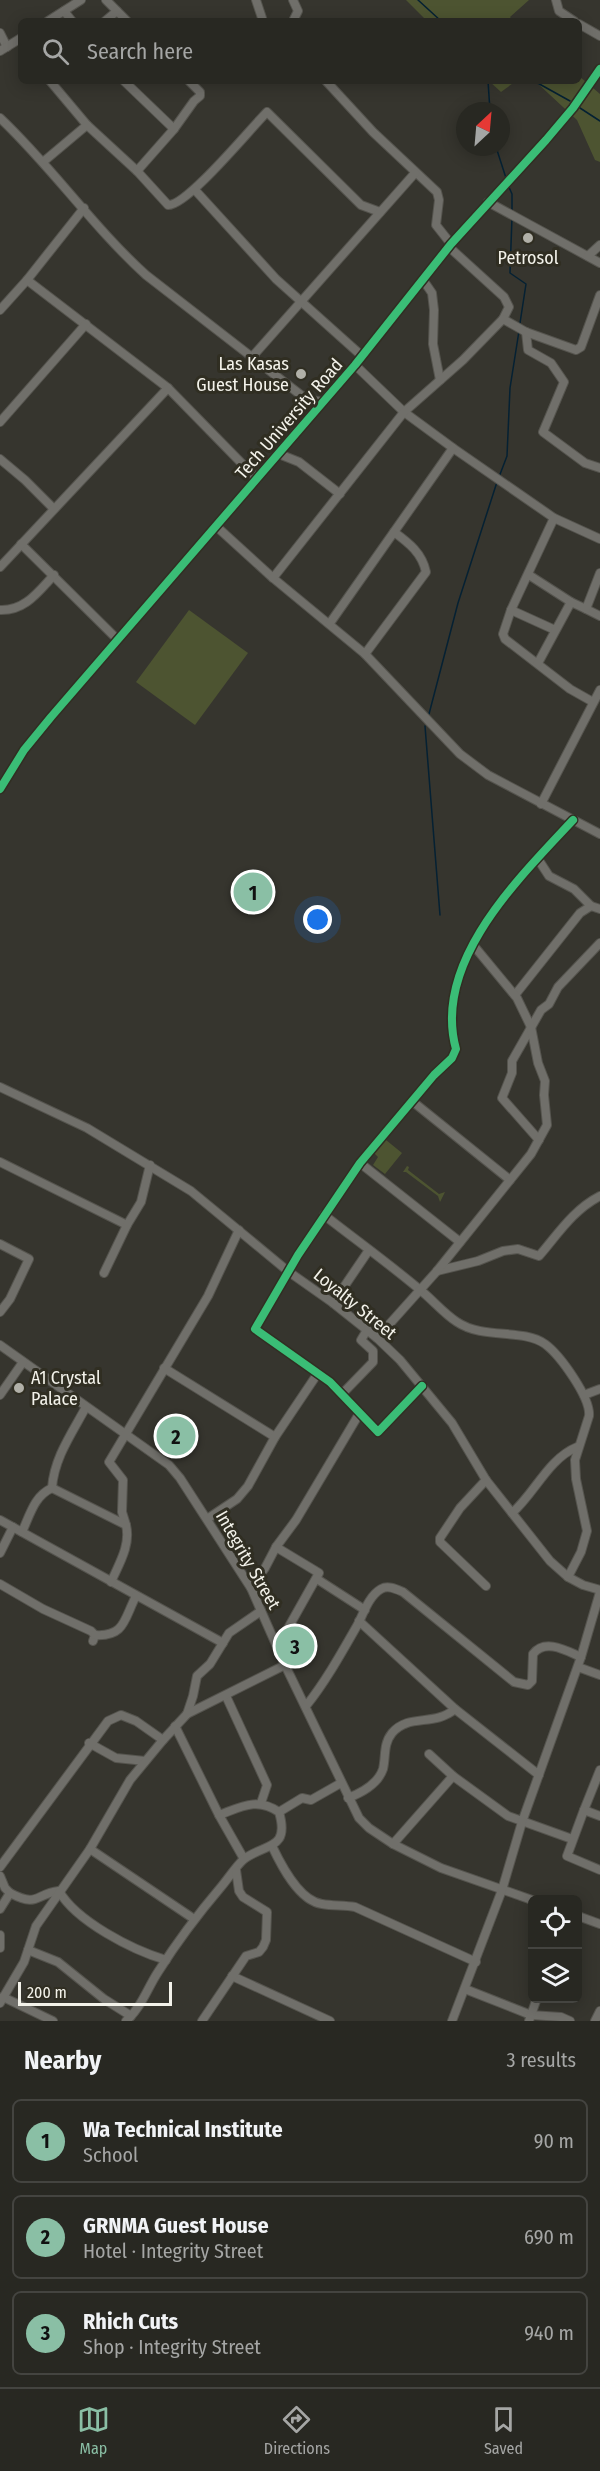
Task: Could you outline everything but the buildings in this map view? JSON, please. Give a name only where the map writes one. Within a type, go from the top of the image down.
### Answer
[{"type":"street","points":[[53,18],[81,0]]},
{"type":"street","points":[[106,0],[124,18]]},
{"type":"street","points":[[256,0],[262,18]]},
{"type":"street","points":[[293,0],[298,11],[294,18]]},
{"type":"street","points":[[556,0],[559,11],[570,18]]},
{"type":"street","points":[[64,11],[70,18]]},
{"type":"street","points":[[109,18],[117,12]]},
{"type":"street","points":[[582,26],[600,36]]},
{"type":"street","points":[[0,33],[4,49],[18,43]]},
{"type":"street","name":"Tech University Road","points":[[0,789],[37,734],[355,365],[450,246],[546,140],[573,108],[600,69]]},
{"type":"street","points":[[53,84],[87,125],[137,171],[168,205],[174,205],[195,190],[267,112],[361,205],[380,212]]},
{"type":"street","points":[[127,84],[174,129]]},
{"type":"street","points":[[137,171],[200,96],[200,92],[192,84]]},
{"type":"street","points":[[273,578],[404,412],[463,360],[503,320],[509,307],[504,297],[450,246],[436,225],[439,200],[437,192],[415,173],[329,84]]},
{"type":"street","points":[[0,117],[3,127],[43,162],[123,254],[146,275],[306,399],[322,402]]},
{"type":"street","points":[[43,162],[87,125]]},
{"type":"street","points":[[252,357],[415,173]]},
{"type":"street","points":[[195,190],[300,303],[362,356]]},
{"type":"street","points":[[488,202],[600,263]]},
{"type":"street","points":[[0,310],[84,208]]},
{"type":"street","points":[[588,256],[600,245]]},
{"type":"street","points":[[27,280],[168,388],[257,479]]},
{"type":"street","points":[[423,280],[432,293],[433,344],[440,380]]},
{"type":"street","points":[[503,320],[526,333],[576,350],[581,347],[600,295]]},
{"type":"street","points":[[0,422],[86,324]]},
{"type":"street","points":[[526,333],[528,350],[551,363],[564,382],[543,432],[585,463],[600,468]]},
{"type":"street","points":[[355,365],[404,412],[453,448],[554,518],[600,539]]},
{"type":"street","points":[[0,567],[168,388]]},
{"type":"street","points":[[306,399],[311,415]]},
{"type":"street","points":[[330,623],[453,448]]},
{"type":"street","points":[[279,454],[299,462],[340,494]]},
{"type":"street","points":[[0,459],[54,509]]},
{"type":"street","points":[[554,518],[511,610],[503,634],[506,639],[570,689],[594,702]]},
{"type":"street","points":[[217,527],[273,578],[365,654],[460,754],[488,775],[600,834]]},
{"type":"street","points":[[365,654],[426,572],[414,547],[394,532]]},
{"type":"street","points":[[21,544],[117,639]]},
{"type":"street","points":[[586,609],[600,573]]},
{"type":"street","points":[[0,610],[11,611],[30,601],[54,575]]},
{"type":"street","points":[[529,575],[571,602],[600,616]]},
{"type":"street","points":[[538,663],[571,602]]},
{"type":"street","points":[[511,610],[555,630]]},
{"type":"street","points":[[541,804],[600,690]]},
{"type":"street","points":[[422,1386],[378,1432],[342,1394],[318,1373],[255,1329],[324,1215],[360,1163],[434,1075],[452,1058],[456,1049],[452,1039],[452,1008],[456,981],[493,911],[573,820]]},
{"type":"street","points":[[538,859],[549,876],[574,889],[591,906],[600,909]]},
{"type":"street","points":[[515,995],[580,913],[591,906]]},
{"type":"street","points":[[539,1140],[502,1098],[512,1073],[512,1061],[541,1010],[549,1004],[558,987],[600,943]]},
{"type":"street","points":[[377,1338],[437,1271],[510,1180],[539,1140],[548,1121],[544,1095],[545,1082],[538,1063],[531,1027],[515,995],[474,946]]},
{"type":"street","name":"Loyalty Street","points":[[0,1087],[87,1128],[191,1191],[289,1272],[377,1338],[422,1386],[452,1423],[486,1480],[550,1561],[568,1577],[600,1591]]},
{"type":"street","points":[[412,1101],[510,1180]]},
{"type":"street","points":[[0,1162],[127,1225]]},
{"type":"street","points":[[360,1163],[460,1242]]},
{"type":"street","points":[[104,1273],[141,1202],[150,1165]]},
{"type":"street","points":[[437,1271],[478,1261],[503,1251],[518,1249],[539,1256],[556,1234],[587,1203],[600,1196]]},
{"type":"street","points":[[324,1215],[420,1289],[458,1323],[482,1332],[528,1337],[545,1344],[555,1354],[584,1395],[590,1409],[575,1460],[576,1479],[587,1531],[581,1552],[568,1577]]},
{"type":"street","points":[[111,1582],[129,1536],[122,1512],[123,1480],[108,1462],[208,1296],[239,1230]]},
{"type":"street","points":[[0,1244],[29,1259],[10,1299],[0,1312]]},
{"type":"street","points":[[333,1303],[369,1250]]},
{"type":"street","points":[[342,1394],[373,1362],[373,1352],[361,1340],[367,1330]]},
{"type":"street","name":"Integrity Street","points":[[0,1345],[169,1466],[180,1478],[251,1588],[340,1783],[364,1823],[393,1844],[441,1868],[528,1899]]},
{"type":"street","points":[[0,1395],[23,1362]]},
{"type":"street","points":[[164,1368],[275,1437]]},
{"type":"street","points":[[207,1519],[237,1500],[248,1486],[275,1437],[318,1373]]},
{"type":"street","points":[[584,1395],[600,1389]]},
{"type":"street","points":[[52,1488],[58,1458],[86,1407]]},
{"type":"street","points":[[251,1588],[296,1520],[359,1414]]},
{"type":"street","points":[[512,1513],[557,1460],[578,1448]]},
{"type":"street","points":[[486,1480],[459,1508],[440,1538],[440,1542],[486,1586]]},
{"type":"street","points":[[52,1488],[126,1525]]},
{"type":"street","points":[[22,1532],[36,1500],[52,1488]]},
{"type":"street","points":[[0,1520],[223,1642]]},
{"type":"street","points":[[0,1553],[13,1527]]},
{"type":"street","points":[[276,1547],[320,1573],[278,1646]]},
{"type":"street","points":[[317,1579],[364,1610]]},
{"type":"street","points":[[0,1584],[94,1638],[118,1632],[136,1596]]},
{"type":"street","points":[[306,1706],[317,1692],[364,1610],[375,1594],[383,1588],[393,1587],[403,1592],[514,1682],[528,1685],[532,1681],[533,1654],[536,1650],[550,1646],[582,1657]]},
{"type":"street","points":[[452,2021],[502,1890],[522,1822],[582,1657],[600,1591]]},
{"type":"street","points":[[187,1714],[197,1676],[210,1664],[229,1633],[261,1611]]},
{"type":"street","points":[[359,1621],[455,1709],[539,1775]]},
{"type":"street","points":[[53,2021],[2,1995],[24,1962],[36,1926],[90,1849],[130,1780],[187,1714],[285,1665]]},
{"type":"street","points":[[578,1667],[600,1674]]},
{"type":"street","points":[[226,1696],[267,1785],[261,1803]]},
{"type":"street","points":[[348,1798],[365,1791],[383,1770],[385,1749],[392,1733],[405,1724],[417,1720],[438,1720],[455,1709]]},
{"type":"street","points":[[0,1867],[108,1720],[121,1715],[136,1721],[163,1740]]},
{"type":"street","points":[[176,1726],[219,1815],[244,1859]]},
{"type":"street","points":[[89,1743],[116,1758],[145,1761]]},
{"type":"street","points":[[429,1754],[453,1776],[508,1816],[572,1839]]},
{"type":"street","points":[[600,1770],[567,1856],[600,1870]]},
{"type":"street","points":[[393,1844],[453,1776]]},
{"type":"street","points":[[279,1812],[302,1798],[311,1800],[340,1783]]},
{"type":"street","points":[[28,1950],[58,1962],[128,2019],[141,2004],[150,1984],[194,1919],[244,1859],[272,1846],[281,1838],[283,1825],[279,1812],[261,1803],[246,1805],[219,1815]]},
{"type":"street","points":[[584,1810],[600,1816]]},
{"type":"street","points":[[272,1846],[283,1870],[307,1898],[321,1904],[336,1903],[355,1907],[476,1962]]},
{"type":"street","points":[[90,1849],[194,1919]]},
{"type":"street","points":[[202,2021],[246,1956],[259,1952],[266,1940],[267,1912],[243,1897],[239,1891],[236,1870]]},
{"type":"street","points":[[0,1876],[10,1893],[26,1901],[41,1899],[59,1891]]},
{"type":"street","points":[[59,1891],[65,1901],[96,1926],[144,1952],[166,1960]]},
{"type":"street","points":[[0,1909],[10,1893]]},
{"type":"street","points":[[582,1917],[600,1924]]},
{"type":"street","points":[[0,1935],[0,1948]]},
{"type":"street","points":[[232,1976],[330,2021]]},
{"type":"street","points":[[465,1989],[530,2018],[561,2017],[570,2021]]},
{"type":"street","points":[[530,2018],[535,2003]]},
{"type":"street","points":[[595,2021],[600,2011]]},
{"type":"green space","points":[[406,0],[529,0],[511,18],[424,18]]},
{"type":"green space","points":[[582,79],[600,94],[600,162],[595,160],[577,120],[538,84],[582,84]]},
{"type":"green space","points":[[492,84],[512,84],[501,92]]},
{"type":"green space","points":[[189,610],[248,653],[195,725],[136,682]]},
{"type":"green space","points":[[386,1140],[402,1153],[385,1174],[373,1165],[378,1157],[374,1153]]},
{"type":"green space","points":[[407,1166],[408,1170],[439,1194],[445,1192],[440,1202],[438,1196],[403,1172]]},
{"type":"waterway","points":[[418,0],[438,18]]},
{"type":"waterway","points":[[488,84],[489,102]]},
{"type":"waterway","points":[[539,84],[570,101]]},
{"type":"waterway","points":[[580,108],[600,121]]},
{"type":"waterway","points":[[499,156],[506,178]]},
{"type":"waterway","points":[[508,185],[512,194],[512,212]]},
{"type":"waterway","points":[[512,217],[510,273],[526,284],[520,323]]},
{"type":"waterway","points":[[499,477],[507,456],[510,388],[519,331]]},
{"type":"waterway","points":[[429,714],[458,603],[497,482]]},
{"type":"waterway","points":[[425,726],[440,915]]},
{"type":"cycle path","points":[[0,789],[24,750],[51,717],[355,365],[451,244],[546,140],[573,108],[600,69]]},
{"type":"cycle path","points":[[422,1386],[378,1432],[330,1382],[255,1329],[298,1255],[360,1163],[434,1075],[452,1058],[456,1049],[452,1017],[457,985],[468,954],[485,924],[506,895],[573,820]]},
{"type":"place","name":"Petrosol","points":[[528,238]]},
{"type":"place","name":"Las Kasas Guest House","points":[[301,374]]},
{"type":"place","name":"Wa Technical Institute","points":[[253,892]]},
{"type":"place","name":"A1 Crystal Palace","points":[[19,1388]]},
{"type":"place","name":"GRNMA Guest House","points":[[176,1436]]},
{"type":"place","name":"Rhich Cuts","points":[[295,1646]]}]
